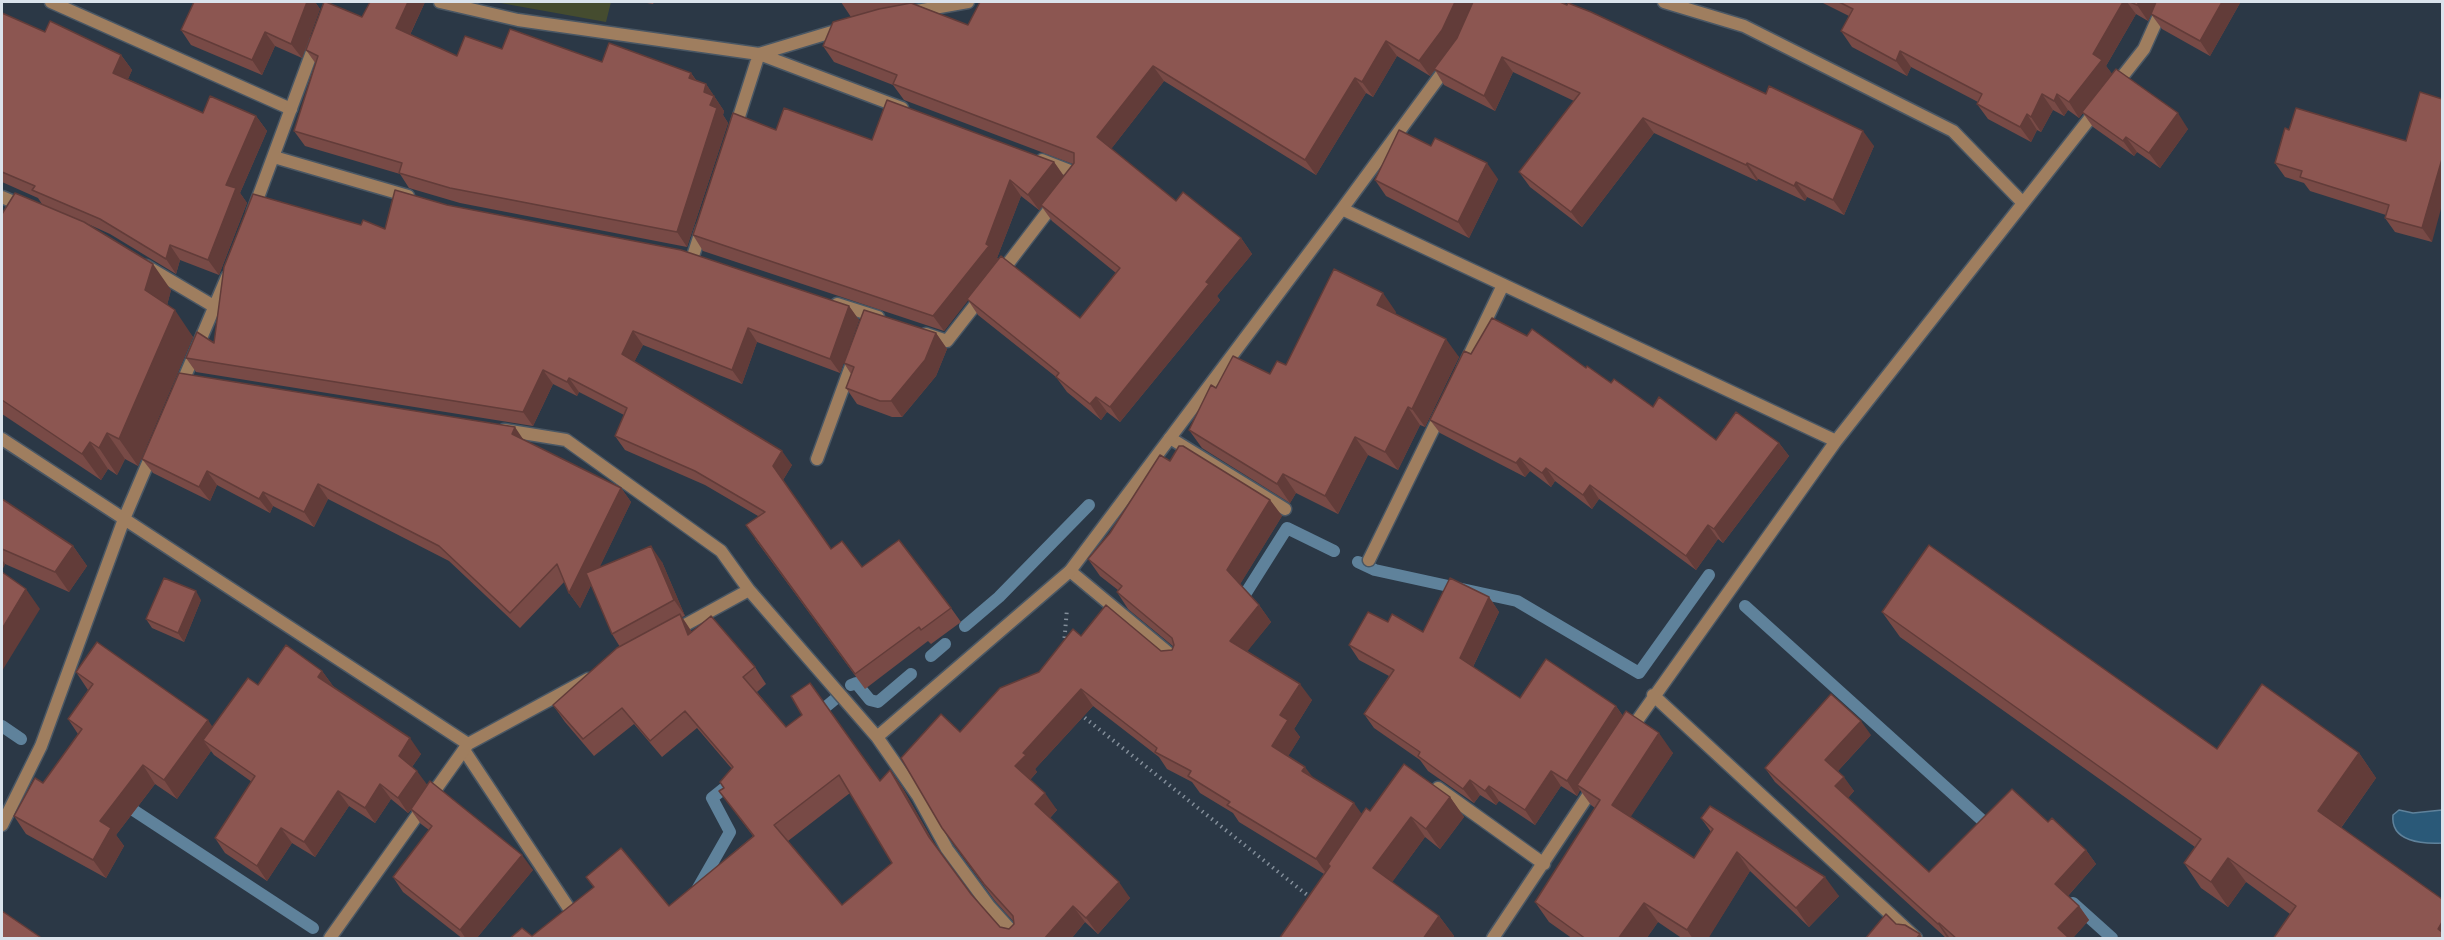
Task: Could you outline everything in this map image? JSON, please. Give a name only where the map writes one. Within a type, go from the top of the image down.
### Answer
[{"type":"street","points":[[51,2],[291,109]]},
{"type":"street","points":[[440,2],[518,20],[759,54],[914,112]]},
{"type":"street","points":[[899,14],[968,2]]},
{"type":"street","points":[[1664,2],[1744,26],[1953,131],[2023,203]]},
{"type":"street","points":[[1621,745],[1653,695],[1836,441],[2144,49],[2165,2]]},
{"type":"street","points":[[759,54],[855,25]]},
{"type":"street","points":[[249,221],[319,34]]},
{"type":"street","points":[[730,144],[759,54]]},
{"type":"street","points":[[877,737],[1070,571],[1453,59]]},
{"type":"street","points":[[274,157],[426,201]]},
{"type":"street","points":[[914,330],[947,341],[1078,174],[1034,157]]},
{"type":"street","points":[[2,197],[33,210]]},
{"type":"street","points":[[1342,209],[1836,441]]},
{"type":"street","points":[[693,256],[708,211]]},
{"type":"street","points":[[136,259],[215,307]]},
{"type":"street","points":[[175,400],[190,379],[232,264]]},
{"type":"street","points":[[1456,381],[1503,285]]},
{"type":"street","points":[[822,299],[868,320],[892,322]]},
{"type":"street","points":[[817,459],[858,348]]},
{"type":"street","points":[[1370,560],[1446,402]]},
{"type":"street","points":[[495,428],[566,440],[721,550],[749,590],[877,737],[918,796],[947,849],[989,906],[1018,939]]},
{"type":"street","points":[[1170,438],[1285,509]]},
{"type":"street","points":[[2,439],[466,747],[568,907]]},
{"type":"street","points":[[2,825],[41,746],[124,519],[157,443]]},
{"type":"street","points":[[1070,571],[1178,661]]},
{"type":"street","points":[[666,636],[749,590]]},
{"type":"street","points":[[330,939],[466,747],[603,670]]},
{"type":"street","points":[[1653,695],[1888,920],[1916,939]]},
{"type":"street","points":[[1493,939],[1602,775]]},
{"type":"street","points":[[1430,783],[1544,864]]},
{"type":"path","points":[[1064,652],[1070,571]]},
{"type":"path","points":[[1079,713],[1318,904]]},
{"type":"green space","points":[[495,2],[611,2],[606,22]]},
{"type":"water","points":[[2399,810],[2413,813],[2442,810],[2442,843],[2417,842],[2402,836],[2393,824],[2393,815]]},
{"type":"building","points":[[194,2],[307,2],[291,44],[265,32],[252,60],[181,30]]},
{"type":"building","points":[[324,2],[362,17],[370,2],[408,2],[396,28],[457,56],[465,36],[502,49],[510,29],[602,62],[609,43],[691,73],[689,78],[706,84],[704,92],[714,96],[710,105],[717,108],[677,232],[450,188],[399,173],[402,163],[294,131],[318,56],[306,50]]},
{"type":"building","points":[[980,2],[1455,2],[1442,30],[1419,61],[1386,41],[1362,82],[1355,78],[1305,160],[1153,66],[1097,137],[1176,201],[1183,192],[1241,238],[1206,282],[1209,284],[1110,407],[1096,397],[1090,404],[1056,377],[1059,373],[967,299],[1001,256],[1080,318],[1120,268],[1041,205],[1074,163],[1074,153],[893,84],[897,75],[823,46],[833,22],[879,9],[911,3],[968,25]]},
{"type":"building","points":[[1473,2],[1560,2],[1567,5],[1568,3],[1766,94],[1769,86],[1863,131],[1833,200],[1796,182],[1794,186],[1643,118],[1571,212],[1519,172],[1580,93],[1502,57],[1484,96],[1434,69],[1457,38]]},
{"type":"building","points":[[1839,2],[2123,2],[2093,54],[2102,60],[2069,102],[2057,94],[2054,101],[2042,94],[2031,117],[2027,114],[2020,127],[1977,104],[1982,94],[1900,51],[1896,61],[1841,31],[1853,9]]},
{"type":"building","points":[[2156,2],[2222,2],[2200,41],[2151,14]]},
{"type":"building","points":[[2,13],[45,32],[50,21],[121,55],[113,73],[203,113],[210,96],[256,116],[226,185],[236,188],[208,260],[170,245],[166,259],[100,219],[32,190],[35,186],[2,172]]},
{"type":"building","points":[[2116,69],[2178,113],[2149,153],[2126,137],[2123,141],[2082,112]]},
{"type":"building","points":[[2420,92],[2442,99],[2442,159],[2422,228],[2385,218],[2389,205],[2300,177],[2302,171],[2275,163],[2285,128],[2289,130],[2296,108],[2406,141]]},
{"type":"building","points":[[887,100],[1054,162],[1028,195],[1010,180],[986,244],[989,246],[933,316],[693,235],[733,113],[776,130],[784,108],[872,140]]},
{"type":"building","points":[[1399,130],[1431,146],[1435,138],[1487,163],[1458,222],[1375,180]]},
{"type":"building","points":[[395,190],[447,205],[681,250],[849,306],[830,359],[748,328],[732,370],[633,331],[622,354],[782,451],[773,466],[831,549],[842,541],[862,567],[899,540],[951,608],[921,630],[919,627],[855,674],[746,525],[765,512],[695,471],[615,436],[627,408],[569,378],[567,382],[543,370],[523,412],[186,358],[197,332],[214,343],[224,267],[253,194],[361,225],[363,220],[385,229]]},
{"type":"building","points":[[15,193],[84,222],[153,264],[145,290],[175,310],[119,439],[107,433],[99,448],[90,442],[82,454],[2,400],[2,214]]},
{"type":"building","points":[[1334,269],[1383,293],[1377,305],[1446,339],[1412,409],[1408,407],[1385,452],[1355,437],[1325,496],[1283,474],[1277,484],[1189,430],[1211,385],[1216,388],[1233,356],[1270,374],[1277,361],[1286,365]]},
{"type":"building","points":[[864,310],[936,333],[925,360],[891,401],[880,401],[846,388],[854,367],[844,363]]},
{"type":"building","points":[[1492,318],[1527,336],[1532,329],[1586,368],[1587,366],[1611,383],[1614,379],[1653,407],[1659,397],[1716,440],[1736,412],[1779,443],[1714,529],[1708,525],[1686,556],[1590,485],[1583,495],[1546,468],[1542,473],[1520,458],[1516,463],[1430,420],[1464,351],[1471,354]]},
{"type":"building","points":[[179,373],[515,427],[512,434],[621,488],[569,593],[557,564],[510,613],[439,546],[318,484],[304,512],[263,492],[259,499],[207,471],[199,487],[142,459]]},
{"type":"building","points":[[1179,446],[1183,446],[1270,500],[1227,570],[1259,605],[1230,641],[1300,684],[1280,715],[1288,720],[1272,746],[1305,767],[1302,771],[1354,803],[1316,859],[1227,805],[1230,802],[1188,776],[1191,771],[1155,752],[1157,748],[1081,689],[1023,753],[1026,755],[1015,766],[1045,793],[1035,804],[1119,882],[1086,918],[1073,906],[1044,939],[509,939],[522,928],[532,936],[594,887],[586,877],[621,848],[669,906],[754,836],[719,791],[724,788],[720,782],[733,767],[685,711],[650,741],[622,708],[583,739],[553,705],[617,648],[680,614],[688,635],[711,616],[755,667],[743,677],[786,727],[802,715],[791,696],[810,683],[880,781],[890,770],[929,837],[971,894],[1000,927],[1009,929],[1014,924],[1013,916],[984,884],[942,828],[901,758],[941,714],[960,732],[1000,688],[1039,672],[1073,629],[1081,636],[1106,605],[1161,651],[1172,650],[1174,645],[1172,638],[1117,592],[1122,586],[1088,559],[1110,533],[1160,455],[1170,461]],"holes":[[[839,775],[892,863],[842,905],[774,825]]]},
{"type":"building","points":[[2,499],[73,546],[55,572],[2,549]]},
{"type":"building","points":[[1929,545],[2217,749],[2262,684],[2359,753],[2318,811],[2442,899],[2442,922],[2438,929],[2442,932],[2442,939],[2273,939],[2296,906],[2228,858],[2211,882],[2184,863],[2201,839],[1882,612]]},
{"type":"building","points":[[651,546],[674,600],[612,634],[586,573]]},
{"type":"building","points":[[2,572],[26,589],[2,629]]},
{"type":"building","points":[[164,578],[196,591],[178,633],[146,619]]},
{"type":"building","points":[[1450,578],[1489,597],[1460,658],[1520,698],[1546,659],[1616,706],[1567,781],[1551,771],[1525,810],[1489,786],[1485,791],[1470,780],[1463,789],[1418,756],[1420,752],[1364,714],[1394,670],[1349,645],[1368,612],[1388,622],[1392,614],[1423,632]]},
{"type":"building","points":[[97,642],[208,720],[164,780],[143,765],[100,821],[111,828],[93,860],[14,816],[35,778],[43,783],[82,729],[68,719],[93,684],[76,672]]},
{"type":"building","points":[[286,645],[322,671],[318,677],[410,738],[399,756],[417,771],[398,798],[380,784],[365,808],[338,791],[304,842],[281,828],[257,866],[215,838],[255,776],[203,740],[248,678],[258,685]]},
{"type":"building","points":[[1831,694],[1861,721],[1825,760],[1844,777],[1835,786],[1929,872],[2012,789],[2048,822],[2052,818],[2086,850],[2055,884],[2079,906],[2058,928],[2070,939],[1957,939],[1765,768]]},
{"type":"building","points":[[1626,711],[1659,733],[1612,805],[1694,858],[1713,829],[1701,818],[1710,806],[1825,877],[1796,908],[1737,852],[1687,930],[1644,903],[1618,939],[1586,939],[1535,902],[1600,800],[1577,785]]},
{"type":"building","points":[[1404,764],[1450,797],[1426,829],[1411,817],[1373,868],[1439,916],[1423,939],[1279,939],[1330,866],[1328,864],[1366,808],[1370,811]]},
{"type":"building","points":[[430,781],[522,855],[460,930],[393,877],[432,826],[411,809]]},
{"type":"building","points":[[2,911],[43,939],[2,939]]},
{"type":"building","points":[[1886,914],[1896,924],[1905,925],[1920,934],[1916,939],[1865,939]]},
{"type":"waterway","points":[[965,626],[999,597],[1089,505]]},
{"type":"waterway","points":[[1235,591],[1244,596],[1287,528],[1334,551]]},
{"type":"waterway","points":[[1358,562],[1375,570],[1517,601],[1639,673],[1709,575]]},
{"type":"waterway","points":[[1745,606],[1994,831]]},
{"type":"waterway","points":[[931,656],[945,644]]},
{"type":"waterway","points":[[851,685],[856,683],[870,700],[878,702],[911,674]]},
{"type":"waterway","points":[[816,715],[834,700]]},
{"type":"waterway","points":[[2,726],[21,739]]},
{"type":"waterway","points":[[698,888],[730,832],[712,798],[732,782]]},
{"type":"waterway","points":[[121,802],[313,928]]},
{"type":"waterway","points":[[2073,903],[2112,938]]}]
